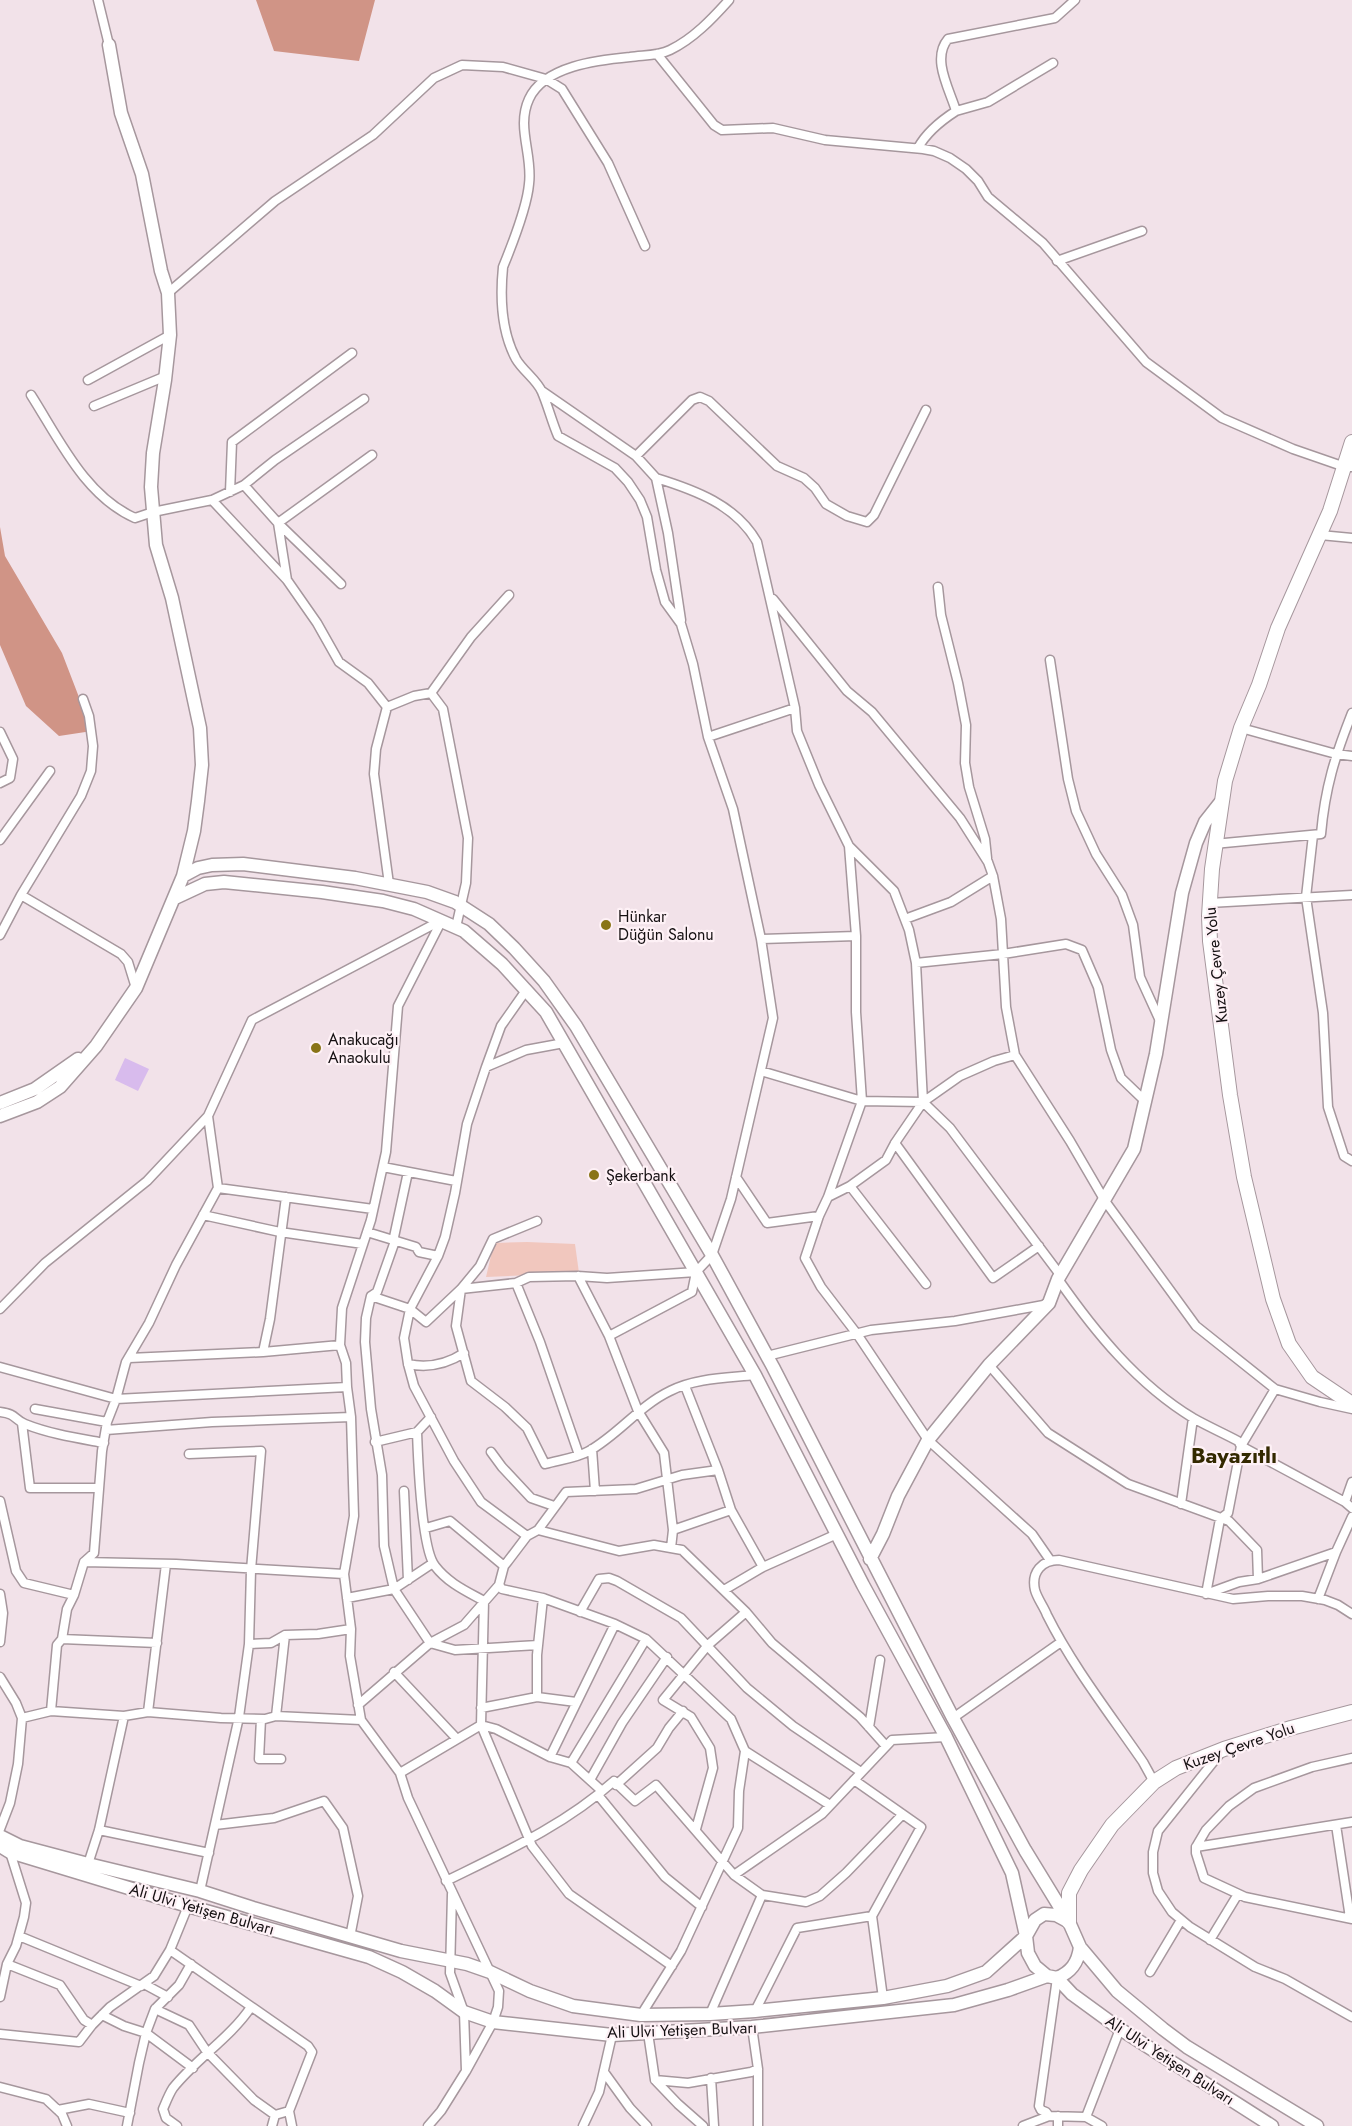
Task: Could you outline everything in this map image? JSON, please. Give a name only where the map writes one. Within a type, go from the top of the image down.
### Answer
[{"type":"main road","points":[[0,1116],[37,1102],[60,1087],[96,1046],[136,988],[183,876],[194,831],[202,765],[200,728],[172,598],[156,545],[151,487],[153,453],[166,376],[170,335],[168,293],[161,271],[142,174],[120,113],[109,45]]},
{"type":"main road","name":"Kuzey Çevre Yolu","points":[[1352,442],[1349,467],[1278,628],[1224,781],[1214,844],[1209,903],[1210,941],[1230,1095],[1244,1177],[1273,1299],[1289,1344],[1312,1377],[1352,1404]]},
{"type":"main road","points":[[870,1559],[883,1534],[897,1496],[928,1440],[989,1365],[1049,1304],[1059,1277],[1134,1149],[1146,1102],[1161,1023],[1182,894],[1193,853],[1205,822],[1220,803]]},
{"type":"main road","points":[[183,876],[198,868],[212,865],[243,864],[355,878],[427,892],[455,902],[489,924],[544,981],[576,1026],[712,1255],[767,1356],[953,1718],[1025,1850],[1069,1922],[1080,1947],[1117,1991],[1187,2048],[1317,2126]]},
{"type":"main road","points":[[175,898],[206,884],[225,882],[383,901],[414,909],[464,931],[527,989],[546,1012],[755,1375],[946,1737],[1012,1873],[1028,1953],[1035,1966],[1052,1977],[1068,1973],[1079,1956],[1080,1947]]},
{"type":"main road","points":[[0,1103],[35,1089],[96,1046]]},
{"type":"main road","points":[[0,1098],[14,1098]]},
{"type":"main road","name":"Kuzey Çevre Yolu","points":[[1069,1922],[1069,1893],[1081,1870],[1112,1825],[1154,1782],[1176,1768],[1224,1749],[1352,1712]]},
{"type":"main road","points":[[0,1836],[20,1846],[200,1891],[350,1937],[490,1972],[512,1984],[573,2006],[641,2015],[755,2011],[883,1998],[947,1986],[986,1972],[1026,1936],[1035,1920],[1044,1914],[1056,1915],[1069,1922]]},
{"type":"main road","name":"Ali Ulvi Yetişen Bulvarı","points":[[5,1849],[188,1906],[369,1957],[435,1991],[464,2012],[494,2022],[612,2035],[752,2027],[954,2005],[1052,1977],[1120,2030],[1272,2126]]},
{"type":"street","points":[[98,0],[109,45]]},
{"type":"street","points":[[729,0],[715,16],[670,50],[657,54],[590,62],[546,79],[529,97],[523,129],[530,167],[529,186],[503,267],[501,292],[503,315],[509,343],[520,365],[542,391],[636,456],[656,478],[706,496],[733,512],[748,527],[757,542],[795,708],[797,731],[819,785],[849,846],[894,891],[905,920],[916,963],[923,1102]]},
{"type":"street","points":[[956,111],[943,75],[943,46],[948,39],[1055,18],[1075,0]]},
{"type":"street","points":[[657,54],[714,125],[722,130],[773,128],[825,140],[918,148],[934,151],[966,168],[988,197],[1043,243],[1146,362],[1222,418],[1293,449],[1349,467]]},
{"type":"street","points":[[918,148],[931,131],[956,111],[988,102],[1053,63]]},
{"type":"street","points":[[168,293],[275,201],[373,135],[434,78],[462,65],[503,67],[546,79],[561,88],[608,163],[645,246]]},
{"type":"street","points":[[1057,261],[1142,231]]},
{"type":"street","points":[[88,380],[170,335]]},
{"type":"street","points":[[230,492],[232,442],[352,353]]},
{"type":"street","points":[[94,406],[166,376]]},
{"type":"street","points":[[542,391],[558,436],[615,468],[640,500],[647,517],[656,570],[665,602],[681,624]]},
{"type":"street","points":[[31,395],[85,480],[122,512],[135,519],[153,512],[212,500],[244,485],[275,460],[364,399]]},
{"type":"street","points":[[636,456],[692,400],[700,397],[709,401],[777,466],[804,478],[815,488],[826,504],[847,516],[867,522],[874,515],[926,410]]},
{"type":"street","points":[[279,523],[372,455]]},
{"type":"street","points":[[609,1336],[692,1292],[696,1272],[712,1255],[736,1177],[773,1018],[761,939],[733,809],[708,737],[693,664],[681,624],[668,532],[656,478]]},
{"type":"street","points":[[244,485],[341,584]]},
{"type":"street","points":[[212,500],[287,580],[339,662],[368,683],[387,707]]},
{"type":"street","points":[[279,523],[287,580]]},
{"type":"street","points":[[1320,535],[1352,538]]},
{"type":"street","points":[[938,587],[941,615],[966,725],[965,763],[969,787],[985,839],[1001,919],[1006,1008],[1015,1055],[1046,1101],[1105,1201],[1196,1326],[1275,1389],[1352,1409]]},
{"type":"street","points":[[387,707],[414,696],[431,693],[471,637],[509,595]]},
{"type":"street","points":[[771,597],[847,691],[872,712],[960,818],[988,862]]},
{"type":"street","points":[[1050,660],[1068,778],[1076,811],[1096,854],[1122,895],[1133,925],[1140,977],[1161,1023]]},
{"type":"street","points":[[431,693],[443,709],[468,838],[466,883],[456,927]]},
{"type":"street","points":[[0,935],[21,895],[81,796],[91,771],[93,746],[89,716],[83,699]]},
{"type":"street","points":[[387,707],[376,749],[374,774],[389,884]]},
{"type":"street","points":[[708,737],[795,708]]},
{"type":"street","points":[[1214,844],[1321,834],[1326,794],[1336,754],[1352,713]]},
{"type":"street","points":[[1241,729],[1336,754],[1352,756]]},
{"type":"street","points":[[0,732],[13,759],[10,778],[0,783]]},
{"type":"street","points":[[1,837],[50,771]]},
{"type":"street","points":[[1313,835],[1306,897],[1323,1012],[1328,1107],[1344,1156],[1352,1161]]},
{"type":"street","points":[[849,846],[856,936],[856,1012],[862,1101],[805,1258],[821,1287],[857,1334],[928,1440],[1032,1534],[1050,1560]]},
{"type":"street","points":[[905,920],[951,903],[993,876]]},
{"type":"street","points":[[21,895],[121,954],[128,962],[136,988]]},
{"type":"street","points":[[1209,903],[1352,895]]},
{"type":"street","points":[[0,1310],[45,1263],[147,1181],[208,1116],[252,1020],[442,920]]},
{"type":"street","points":[[428,2126],[466,2071],[494,2022],[499,1992],[408,1798],[400,1773],[361,1720],[350,1656],[351,1629],[344,1574],[354,1516],[351,1417],[346,1387],[346,1363],[340,1345],[342,1308],[367,1232],[386,1152],[398,1006],[442,920]]},
{"type":"street","points":[[761,939],[856,936]]},
{"type":"street","points":[[916,963],[1003,954],[1066,944],[1082,950],[1098,987],[1111,1050],[1121,1078],[1146,1102]]},
{"type":"street","points":[[527,989],[501,1026],[486,1066],[467,1124],[455,1193],[438,1256],[410,1309],[404,1338],[414,1386],[454,1461],[482,1502],[527,1536]]},
{"type":"street","points":[[486,1066],[526,1050],[564,1043]]},
{"type":"street","points":[[828,1197],[850,1186],[886,1160],[923,1102],[960,1076],[994,1061],[1015,1055]]},
{"type":"street","points":[[761,1071],[862,1101],[923,1102],[950,1128],[1039,1246],[1089,1324],[1116,1354],[1170,1402],[1193,1418],[1238,1441],[1241,1446],[1352,1508]]},
{"type":"street","points":[[51,1711],[57,1645],[62,1639],[67,1609],[74,1595],[84,1562],[94,1553],[98,1488],[106,1426],[126,1362],[149,1323],[176,1264],[218,1188],[208,1116]]},
{"type":"street","points":[[895,1143],[993,1278],[1039,1246]]},
{"type":"street","points":[[383,1167],[456,1181]]},
{"type":"street","points":[[408,1173],[394,1241],[377,1292],[371,1296],[366,1318],[365,1342],[375,1442],[382,1475],[384,1546],[394,1589],[430,1643],[455,1650],[538,1645]]},
{"type":"street","points":[[736,1177],[767,1223],[819,1216]]},
{"type":"street","points":[[850,1186],[926,1284]]},
{"type":"street","points":[[218,1188],[373,1209]]},
{"type":"street","points":[[263,1352],[270,1319],[286,1197]]},
{"type":"street","points":[[203,1215],[280,1232],[363,1244]]},
{"type":"street","points":[[371,1296],[410,1309],[426,1322],[461,1289],[480,1266],[493,1239],[537,1221]]},
{"type":"street","points":[[367,1232],[416,1247],[419,1252],[438,1256]]},
{"type":"street","points":[[461,1289],[516,1282],[529,1277],[608,1278],[696,1272]]},
{"type":"street","points":[[578,1276],[609,1336],[638,1411],[664,1453],[674,1530],[671,1548]]},
{"type":"street","points":[[516,1282],[540,1342],[579,1455]]},
{"type":"street","points":[[461,1289],[456,1326],[471,1381],[505,1407],[527,1428],[545,1464],[592,1449],[629,1422],[638,1411],[670,1391],[696,1382],[755,1375]]},
{"type":"street","points":[[767,1356],[857,1334],[912,1324],[955,1321],[1049,1304]]},
{"type":"street","points":[[129,1358],[263,1352],[340,1345]]},
{"type":"street","points":[[408,1364],[423,1367],[453,1360],[464,1353]]},
{"type":"street","points":[[989,1365],[1048,1434],[1128,1484],[1229,1521],[1257,1550],[1258,1579]]},
{"type":"street","points":[[0,1367],[116,1399],[346,1387]]},
{"type":"street","points":[[685,1386],[731,1510],[763,1567]]},
{"type":"street","points":[[1206,1594],[1220,1519],[1228,1513],[1241,1446],[1275,1389]]},
{"type":"street","points":[[35,1409],[106,1426],[351,1417]]},
{"type":"street","points":[[0,1412],[12,1413],[22,1423],[70,1437],[104,1443]]},
{"type":"street","points":[[375,1442],[417,1432],[431,1417]]},
{"type":"street","points":[[1180,1504],[1193,1418]]},
{"type":"street","points":[[22,1423],[30,1488],[98,1488]]},
{"type":"street","points":[[417,1432],[420,1493],[433,1563],[450,1582],[484,1601]]},
{"type":"street","points":[[592,1449],[595,1491]]},
{"type":"street","points":[[189,1454],[261,1451],[251,1570],[249,1644],[239,1717],[200,1891]]},
{"type":"street","points":[[491,1452],[531,1498],[554,1506]]},
{"type":"street","points":[[358,1705],[430,1643],[464,1624],[499,1585],[504,1566],[527,1536],[538,1530],[566,1492],[636,1489],[682,1474],[718,1470]]},
{"type":"street","points":[[1344,1502],[1352,1482]]},
{"type":"street","points":[[404,1491],[408,1580]]},
{"type":"street","points":[[0,1501],[16,1571],[24,1583],[74,1595]]},
{"type":"street","points":[[674,1530],[731,1510]]},
{"type":"street","points":[[1318,1599],[1352,1517]]},
{"type":"street","points":[[426,1528],[450,1521],[504,1566]]},
{"type":"street","points":[[538,1530],[619,1551],[654,1545],[682,1550],[746,1612],[772,1643],[860,1717],[886,1746]]},
{"type":"street","points":[[724,1590],[763,1567],[837,1534]]},
{"type":"street","points":[[1206,1594],[1336,1552]]},
{"type":"street","points":[[1154,1782],[1143,1762],[1060,1642],[1035,1590],[1035,1576],[1040,1565],[1050,1560],[1059,1560],[1233,1599],[1268,1596],[1318,1599],[1338,1605],[1352,1614]]},
{"type":"street","points":[[84,1562],[344,1574]]},
{"type":"street","points":[[347,1598],[394,1589],[433,1563]]},
{"type":"street","points":[[148,1713],[166,1564]]},
{"type":"street","points":[[580,1612],[599,1579],[609,1578],[681,1618],[747,1688],[793,1726],[861,1772]]},
{"type":"street","points":[[499,1585],[502,1589],[543,1598],[615,1624],[646,1639],[668,1657],[682,1674],[731,1719],[745,1751],[739,1791],[738,1828],[681,1951],[641,2015]]},
{"type":"street","points":[[0,1594],[3,1613],[0,1642]]},
{"type":"street","points":[[537,1697],[538,1645],[543,1598]]},
{"type":"street","points":[[484,1601],[481,1725],[532,1846],[569,1894],[672,1966]]},
{"type":"street","points":[[696,1829],[713,1768],[710,1748],[691,1717],[663,1700],[708,1645],[746,1612]]},
{"type":"street","points":[[550,1757],[615,1624]]},
{"type":"street","points":[[249,1644],[271,1643],[285,1635],[318,1634],[351,1629]]},
{"type":"street","points":[[276,1716],[285,1635]]},
{"type":"street","points":[[62,1639],[158,1643]]},
{"type":"street","points":[[571,1762],[646,1639]]},
{"type":"street","points":[[953,1718],[1060,1642]]},
{"type":"street","points":[[590,1780],[622,1723],[668,1657]]},
{"type":"street","points":[[869,1727],[880,1660]]},
{"type":"street","points":[[394,1672],[457,1739]]},
{"type":"street","points":[[0,1677],[16,1703],[22,1718],[18,1764],[10,1803],[0,1828]]},
{"type":"street","points":[[481,1708],[537,1697],[576,1702]]},
{"type":"street","points":[[22,1718],[51,1711],[124,1716],[148,1713],[215,1718],[261,1719],[276,1716],[361,1720]]},
{"type":"street","points":[[616,1785],[657,1748],[682,1711]]},
{"type":"street","points":[[88,1864],[99,1830],[124,1716]]},
{"type":"street","points":[[261,1719],[259,1759],[282,1759]]},
{"type":"street","points":[[400,1773],[481,1725],[496,1729],[550,1757],[571,1762],[590,1780],[665,1877],[702,1907]]},
{"type":"street","points":[[734,1875],[822,1814],[892,1740],[946,1737]]},
{"type":"street","points":[[1224,1749],[1158,1831],[1153,1852],[1153,1873],[1158,1891],[1172,1912],[1210,1940],[1255,1967],[1285,1979],[1352,2017]]},
{"type":"street","points":[[745,1751],[830,1805]]},
{"type":"street","points":[[1336,1825],[1351,1918],[1238,1894],[1204,1878],[1196,1853],[1196,1847],[1206,1830],[1229,1806],[1254,1788],[1312,1767],[1352,1758]]},
{"type":"street","points":[[854,1780],[921,1827],[872,1916],[883,1998]]},
{"type":"street","points":[[446,1881],[544,1832],[614,1781],[635,1802],[656,1785],[734,1875],[762,1896],[806,1902],[820,1896],[846,1873],[902,1815]]},
{"type":"street","points":[[215,1825],[274,1818],[324,1801],[343,1828],[358,1896],[350,1937]]},
{"type":"street","points":[[1196,1847],[1352,1822]]},
{"type":"street","points":[[99,1830],[209,1853]]},
{"type":"street","points":[[0,1997],[7,1964],[19,1936],[26,1903],[5,1849]]},
{"type":"street","points":[[452,1891],[450,1973],[464,2012],[466,2071]]},
{"type":"street","points":[[1210,1940],[1238,1894]]},
{"type":"street","points":[[710,2014],[762,1896]]},
{"type":"street","points":[[0,2034],[79,2042],[110,2007],[154,1976],[170,1950],[188,1906]]},
{"type":"street","points":[[755,2011],[797,1928],[872,1916]]},
{"type":"street","points":[[1150,1972],[1181,1920]]},
{"type":"street","points":[[19,1936],[168,1997]]},
{"type":"street","points":[[170,1950],[308,2046],[312,2052],[289,2111],[292,2126]]},
{"type":"street","points":[[7,1964],[60,1985],[84,2020],[92,2025]]},
{"type":"street","points":[[127,2126],[146,2033],[155,2009],[179,1985],[191,1964]]},
{"type":"street","points":[[1052,1977],[1039,2106],[1041,2110],[1055,2119]]},
{"type":"street","points":[[177,2126],[165,2122],[163,2109],[172,2089],[207,2052],[240,2023],[251,2007]]},
{"type":"street","points":[[155,2009],[189,2025],[207,2052],[254,2100],[275,2115]]},
{"type":"street","points":[[102,2015],[124,2026],[146,2033],[193,2068]]},
{"type":"street","points":[[752,2027],[758,2068],[758,2126]]},
{"type":"street","points":[[1086,2117],[1120,2030]]},
{"type":"street","points":[[648,2033],[655,2080],[703,2126]]},
{"type":"street","points":[[583,2126],[599,2092],[612,2035]]},
{"type":"street","points":[[655,2080],[688,2083],[751,2072],[758,2068]]},
{"type":"street","points":[[604,2072],[630,2108],[647,2126]]},
{"type":"street","points":[[711,2078],[714,2126]]},
{"type":"street","points":[[0,2087],[46,2099],[62,2114],[67,2126]]},
{"type":"street","points":[[58,2110],[89,2104],[130,2114]]},
{"type":"street","points":[[275,2115],[289,2111]]},
{"type":"street","points":[[272,2126],[275,2115]]},
{"type":"street","points":[[1023,2126],[1055,2119],[1086,2117],[1102,2126]]},
{"type":"shaded area","points":[[256,0],[375,0],[359,61],[274,51]]},
{"type":"shaded area","points":[[0,527],[5,556],[62,653],[92,731],[59,736],[26,706],[0,645]]},
{"type":"shaded area","points":[[125,1058],[149,1069],[138,1091],[115,1080]]},
{"type":"shaded area","points":[[494,1243],[575,1244],[579,1273],[486,1277]]},
{"type":"place","name":"Hünkar Düğün Salonu","points":[[606,925]]},
{"type":"place","name":"Anakucağı Anaokulu","points":[[316,1048]]},
{"type":"place","name":"Şekerbank","points":[[594,1175]]},
{"type":"district","name":"Bayazıtlı","points":[[1234,1455]]}]
